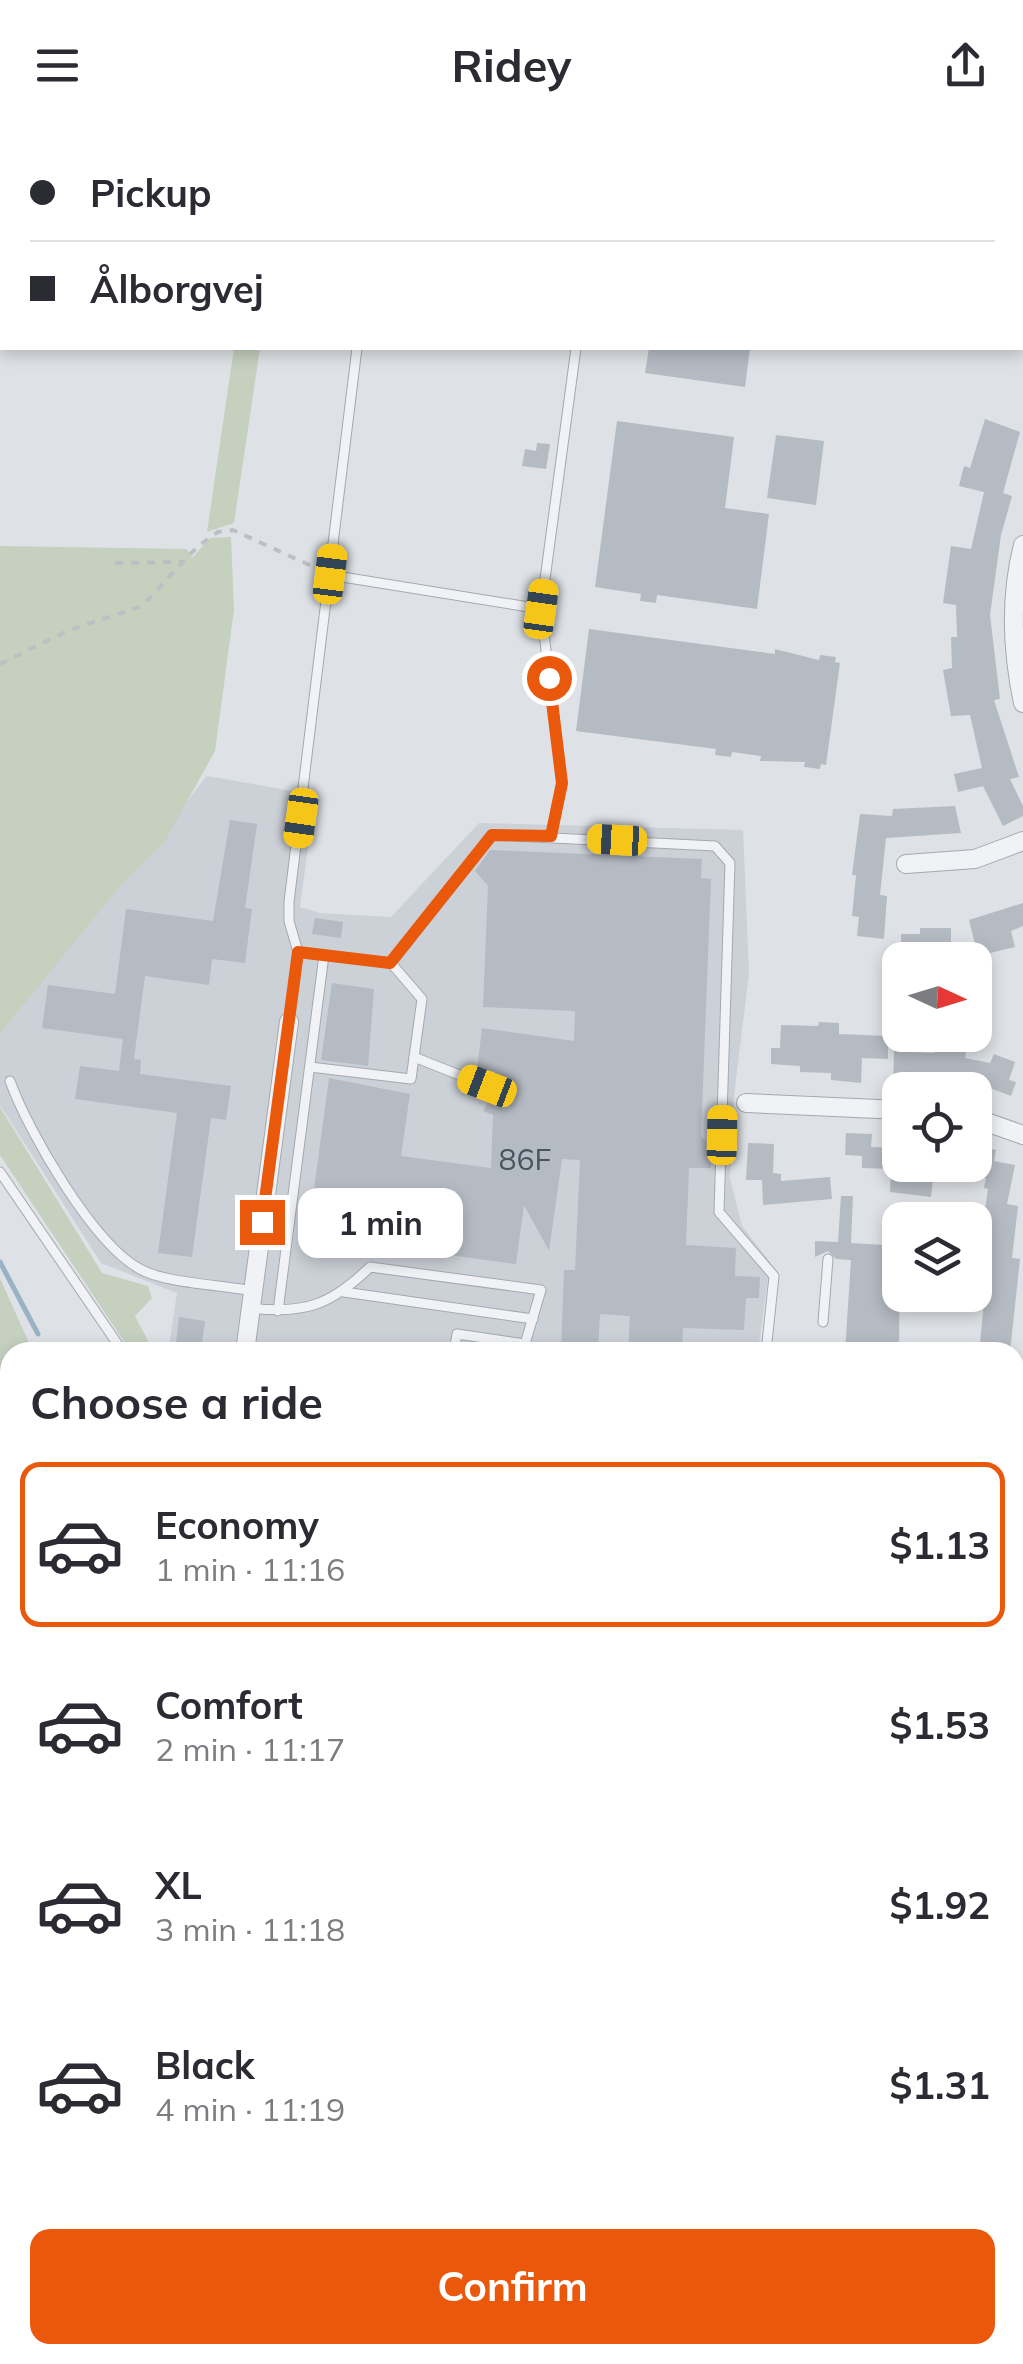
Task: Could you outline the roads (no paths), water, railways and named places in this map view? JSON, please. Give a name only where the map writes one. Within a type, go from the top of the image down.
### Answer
[{"type":"street","points":[[1023,545],[1014,607],[1015,654],[1023,703]]},
{"type":"street","points":[[906,864],[976,859],[1023,841]]},
{"type":"street","points":[[246,1342],[288,1022]]},
{"type":"street","points":[[746,1103],[882,1109]]},
{"type":"street","points":[[992,1124],[1023,1135]]},
{"type":"lane","points":[[288,1022],[298,952],[289,921],[290,902],[357,350]]},
{"type":"lane","points":[[551,836],[562,783],[541,609],[576,350]]},
{"type":"lane","points":[[330,574],[541,609]]},
{"type":"lane","points":[[390,963],[492,835],[715,846],[730,863],[719,1212],[774,1276],[767,1342]]},
{"type":"lane","points":[[298,952],[390,963],[422,999],[411,1079],[310,1067]]},
{"type":"lane","points":[[278,1311],[324,955]]},
{"type":"lane","points":[[414,1057],[487,1086]]},
{"type":"lane","points":[[10,1081],[20,1110],[91,1224],[115,1251],[142,1271],[252,1299],[278,1311],[295,1312],[344,1292],[370,1267],[541,1290],[526,1342]]},
{"type":"lane","points":[[0,1172],[116,1342]]},
{"type":"lane","points":[[824,1322],[828,1260]]},
{"type":"lane","points":[[344,1292],[532,1319]]},
{"type":"lane","points":[[456,1342],[458,1334],[512,1342]]},
{"type":"waterway","points":[[0,1262],[38,1334]]}]
